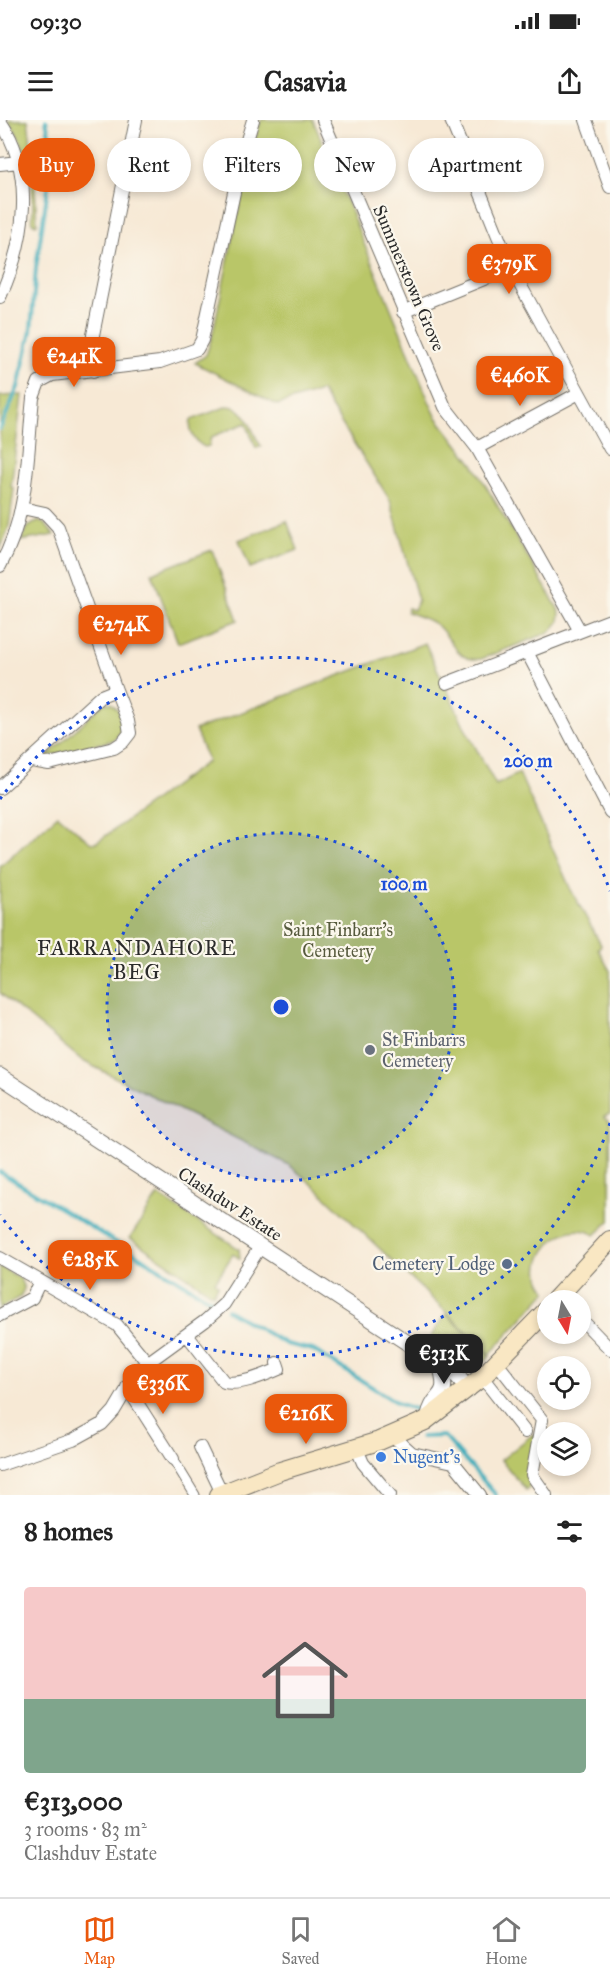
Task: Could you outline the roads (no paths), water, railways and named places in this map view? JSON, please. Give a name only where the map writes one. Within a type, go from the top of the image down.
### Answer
[{"type":"main road","points":[[566,1290],[610,1240]]},
{"type":"main road","points":[[220,1494],[280,1472],[357,1449],[393,1436],[428,1419],[476,1383],[537,1321]]},
{"type":"street","points":[[93,371],[93,335],[136,120]]},
{"type":"street","points":[[0,566],[13,542],[22,508],[33,398],[39,382],[52,375],[93,371],[187,355],[197,349],[202,340],[241,160],[253,120]]},
{"type":"street","name":"Summerstown Grove","points":[[323,120],[445,407],[477,448],[580,632]]},
{"type":"street","points":[[451,120],[511,268],[610,449]]},
{"type":"street","points":[[586,120],[610,187]]},
{"type":"street","points":[[0,121],[14,144],[18,158]]},
{"type":"street","points":[[0,164],[18,162]]},
{"type":"street","points":[[1,290],[14,264],[23,192]]},
{"type":"street","points":[[403,312],[511,268]]},
{"type":"street","points":[[477,448],[579,393]]},
{"type":"street","points":[[22,508],[50,516],[58,527],[128,721],[130,733],[114,748],[49,764],[32,761]]},
{"type":"street","points":[[447,683],[610,620]]},
{"type":"street","points":[[527,652],[610,812]]},
{"type":"street","points":[[0,788],[101,696],[116,690]]},
{"type":"street","name":"Clashduv Estate","points":[[0,1076],[440,1364],[476,1383]]},
{"type":"street","points":[[0,1465],[89,1433],[108,1418],[127,1387],[147,1362],[187,1335],[224,1304],[260,1247]]},
{"type":"street","points":[[0,1258],[117,1325],[147,1362]]},
{"type":"street","points":[[0,1315],[32,1298],[40,1281]]},
{"type":"street","points":[[591,1329],[610,1349]]},
{"type":"street","points":[[187,1335],[219,1378],[228,1383],[279,1369],[278,1363]]},
{"type":"street","points":[[497,1363],[542,1420],[532,1476],[546,1495]]},
{"type":"street","points":[[428,1419],[431,1407],[439,1399],[444,1388],[440,1364]]},
{"type":"street","points":[[476,1383],[525,1432]]},
{"type":"street","points":[[127,1387],[195,1495]]},
{"type":"street","points":[[393,1436],[412,1453],[453,1461],[480,1495]]},
{"type":"street","points":[[200,1448],[220,1494]]},
{"type":"street","points":[[357,1449],[363,1463],[390,1495]]},
{"type":"waterway","points":[[0,429],[18,387],[31,331],[36,267],[53,155],[46,120]]},
{"type":"waterway","points":[[0,1172],[213,1301]]},
{"type":"waterway","points":[[227,1310],[286,1344],[313,1350],[399,1404],[418,1410]]},
{"type":"waterway","points":[[421,1437],[444,1436],[496,1495]]},
{"type":"place","name":"St Finbarrs Cemetery","points":[[370,1050]]},
{"type":"place","name":"Cemetery Lodge","points":[[507,1264]]},
{"type":"place","name":"Nugent's","points":[[381,1457]]},
{"type":"district","name":"FARRANDAHORE BEG","points":[[137,960]]},
{"type":"park label","name":"Saint Finbarr's Cemetery","points":[[338,940]]}]
